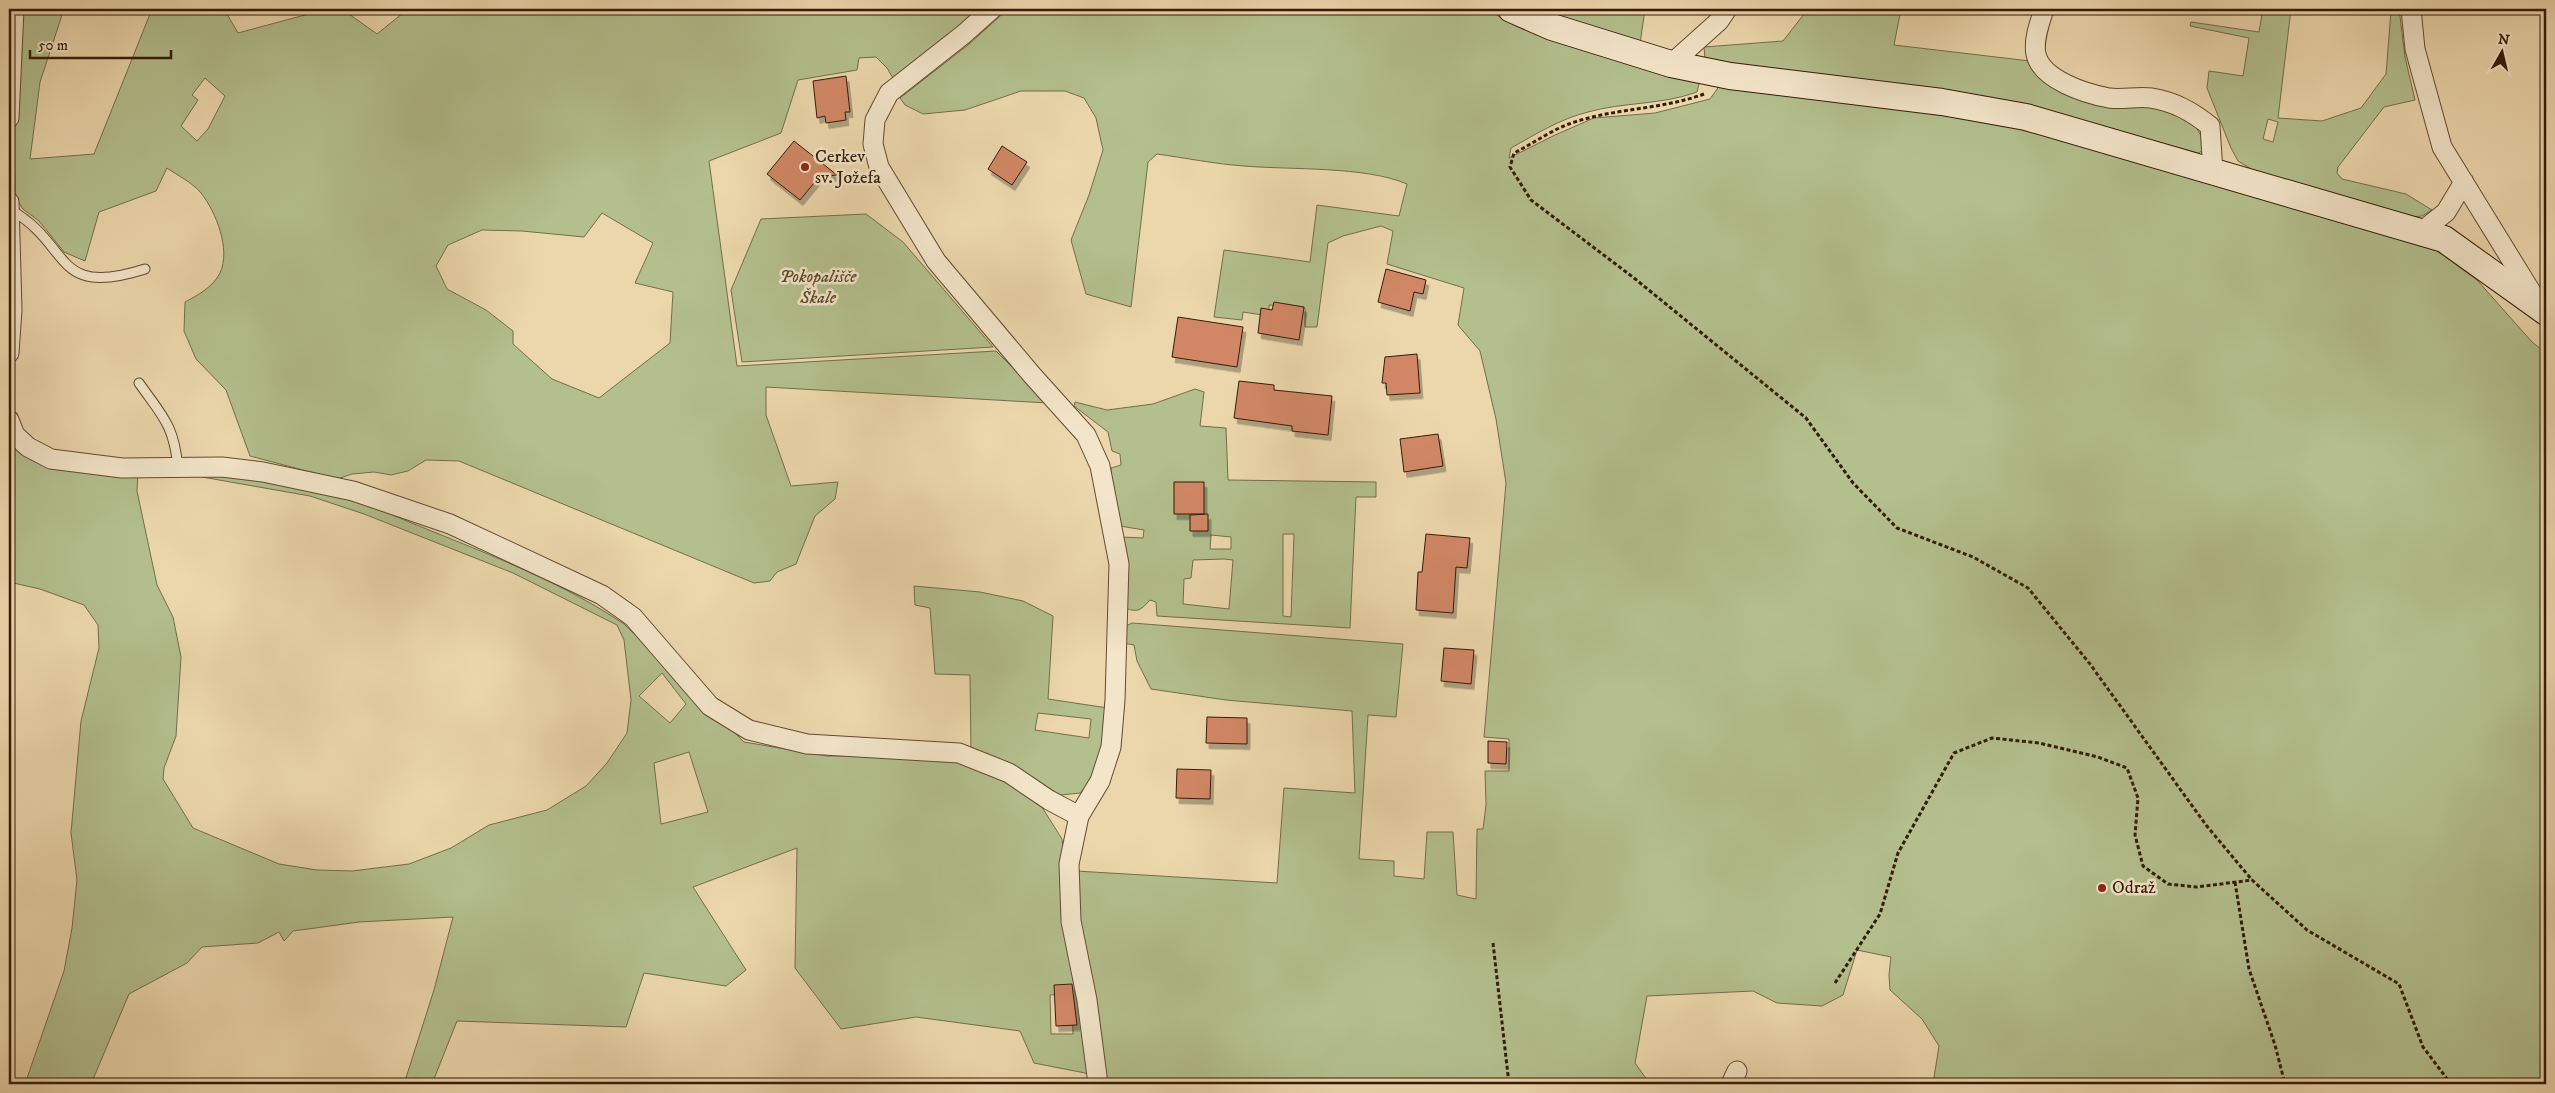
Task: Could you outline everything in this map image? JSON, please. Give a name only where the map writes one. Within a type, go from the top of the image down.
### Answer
[{"type":"main road","points":[[1512,9],[1552,27],[1672,64],[1730,76],[1942,102],[2026,117],[2444,239],[2543,309]]},
{"type":"street","points":[[9,118],[14,9]]},
{"type":"street","points":[[992,9],[964,34],[889,93],[875,120],[873,144],[879,167],[936,260],[1032,375],[1086,435],[1100,466],[1119,564],[1115,700],[1111,747],[1100,782],[1079,816],[1069,864],[1071,921],[1087,1000],[1098,1084]]},
{"type":"street","points":[[1672,64],[1719,21],[1727,9]]},
{"type":"street","points":[[2044,9],[2036,39],[2036,55],[2054,77],[2060,82],[2110,98],[2151,98],[2188,109],[2210,126],[2213,172]]},
{"type":"street","points":[[2411,9],[2415,49],[2442,147],[2543,309]]},
{"type":"street","points":[[2421,232],[2446,212],[2464,182]]},
{"type":"street","points":[[9,202],[12,310],[9,352]]},
{"type":"street","points":[[9,420],[15,435],[28,447],[51,459],[122,468],[222,468],[262,472],[353,491],[450,524],[602,595],[633,617],[710,706],[749,730],[807,744],[959,753],[1009,773],[1049,800],[1079,816]]},
{"type":"lane","points":[[9,209],[29,220],[67,266],[81,275],[96,278],[116,278],[145,269]]},
{"type":"lane","points":[[139,383],[168,422],[176,445],[178,468]]},
{"type":"path","points":[[1730,76],[1703,95],[1657,106],[1609,113],[1568,124],[1514,153],[1510,168],[1531,200],[1634,278],[1806,418],[1853,483],[1897,528],[1973,557],[2028,588],[2090,664],[2206,825],[2252,880],[2307,930],[2399,984],[2423,1047],[2451,1084]]},
{"type":"path","points":[[1835,983],[1880,914],[1898,853],[1954,753],[1992,738],[2039,743],[2098,758],[2128,768],[2138,798],[2135,835],[2143,866],[2168,884],[2197,887],[2252,880]]},
{"type":"path","points":[[2235,882],[2249,969],[2286,1084]]},
{"type":"path","points":[[1493,943],[1509,1084]]},
{"type":"green space","points":[[21,9],[64,9],[40,82],[30,159],[94,154],[152,9],[224,9],[238,33],[327,9],[342,9],[377,34],[408,9],[987,9],[894,80],[887,68],[876,57],[859,58],[857,70],[798,80],[781,133],[709,161],[737,366],[996,351],[1048,403],[766,387],[766,415],[791,486],[838,482],[835,499],[815,516],[796,564],[777,572],[770,581],[754,583],[459,461],[426,460],[408,471],[391,475],[374,472],[352,474],[337,479],[250,456],[226,390],[196,359],[184,331],[185,302],[200,293],[217,278],[223,263],[223,242],[217,220],[207,201],[194,186],[167,168],[156,191],[99,212],[85,261],[64,252],[39,221],[23,209],[15,197],[14,119]],"holes":[[[205,78],[225,96],[208,129],[197,141],[181,126],[198,100],[192,95]],[[602,213],[653,243],[635,283],[673,292],[670,343],[599,398],[552,379],[513,344],[513,331],[486,310],[447,289],[436,266],[448,245],[482,230],[522,231],[584,237]]]},
{"type":"green space","points":[[1008,9],[1485,9],[1502,18],[1700,80],[1697,92],[1670,99],[1601,109],[1578,115],[1548,127],[1511,148],[1509,158],[1594,118],[1655,113],[1710,99],[1720,85],[1892,103],[2011,126],[2433,248],[2477,280],[2532,342],[2546,353],[2546,1084],[1933,1084],[1939,1046],[1922,1019],[1890,990],[1891,957],[1857,950],[1843,995],[1822,1006],[1777,1003],[1753,991],[1647,996],[1635,1063],[1650,1084],[1514,1084],[1513,1082],[1505,1084],[1106,1084],[1074,890],[1076,871],[1277,883],[1284,788],[1355,793],[1352,711],[1226,700],[1151,689],[1137,661],[1134,645],[1123,643],[1126,626],[1132,623],[1403,644],[1396,717],[1368,715],[1359,859],[1394,861],[1394,876],[1424,879],[1427,832],[1453,832],[1457,895],[1476,899],[1477,829],[1483,829],[1486,805],[1485,771],[1509,771],[1509,739],[1484,737],[1506,483],[1496,419],[1480,351],[1458,325],[1464,288],[1387,264],[1393,231],[1381,226],[1343,236],[1328,243],[1317,327],[1305,327],[1305,308],[1269,305],[1269,316],[1243,312],[1242,320],[1214,317],[1224,250],[1310,262],[1317,205],[1399,216],[1407,184],[1390,178],[1349,171],[1233,165],[1157,154],[1148,162],[1131,307],[1086,294],[1071,240],[1089,195],[1103,150],[1096,118],[1084,98],[1065,91],[1021,91],[965,110],[923,114],[905,105],[900,98],[968,45]]},
{"type":"green space","points":[[1532,9],[1645,9],[1640,44]]},
{"type":"green space","points":[[1808,9],[1901,9],[1894,45],[2030,61],[2043,80],[2176,111],[2196,127],[2204,141],[2204,150],[2198,153],[2105,127],[1705,59],[1704,47],[1783,41]]},
{"type":"green space","points":[[2231,9],[2291,9],[2278,118],[2322,121],[2361,108],[2386,74],[2391,11],[2399,9],[2405,57],[2415,100],[2384,107],[2338,167],[2337,173],[2342,179],[2406,194],[2432,210],[2422,216],[2410,217],[2253,170],[2238,161],[2207,88],[2209,71],[2243,76],[2249,38],[2190,26],[2191,22],[2259,32],[2262,14]],"holes":[[[2268,119],[2278,122],[2273,142],[2263,139]]]},
{"type":"green space","name":"Pokopališče Škale","points":[[866,214],[903,242],[993,347],[742,362],[731,290],[761,219]]},
{"type":"green space","points":[[1195,389],[1204,392],[1200,426],[1226,428],[1228,480],[1376,482],[1376,497],[1356,497],[1350,628],[1157,616],[1156,602],[1150,600],[1139,610],[1125,608],[1122,537],[1143,538],[1144,530],[1120,526],[1111,468],[1121,465],[1120,454],[1112,451],[1108,432],[1074,406],[1075,402],[1107,410],[1153,404]],"holes":[[[1283,534],[1294,534],[1291,617],[1283,616]],[[1211,535],[1231,537],[1231,549],[1210,549]],[[1193,560],[1233,560],[1229,609],[1183,604],[1184,579],[1191,578]]]},
{"type":"green space","points":[[9,443],[31,460],[71,469],[138,473],[137,491],[157,585],[173,617],[181,657],[176,736],[164,768],[163,779],[193,828],[279,864],[317,870],[352,871],[409,864],[451,848],[489,825],[547,810],[586,786],[607,763],[627,733],[631,700],[624,640],[617,625],[513,573],[364,514],[310,496],[202,477],[201,472],[290,486],[378,509],[504,561],[566,590],[624,624],[744,742],[827,756],[913,755],[956,761],[1008,782],[1040,804],[1062,839],[1090,1074],[1034,1063],[1020,1031],[916,1017],[841,1029],[795,968],[797,848],[693,887],[746,970],[726,986],[644,973],[626,1027],[457,1021],[432,1084],[404,1084],[434,990],[453,917],[359,922],[293,931],[284,941],[279,932],[258,943],[202,947],[187,963],[129,994],[91,1084],[25,1084],[64,971],[72,928],[77,880],[71,833],[81,721],[99,648],[98,625],[84,605],[40,589],[9,582]],"holes":[[[662,673],[686,704],[670,723],[639,696]],[[689,752],[708,812],[661,824],[654,763]],[[1072,994],[1073,1034],[1051,1034],[1050,995]]]},
{"type":"green space","points":[[914,586],[980,592],[1023,601],[1053,616],[1048,699],[1108,708],[1099,762],[1090,782],[1080,793],[1061,795],[971,751],[970,675],[935,674],[930,608],[915,605]],"holes":[[[1038,713],[1091,719],[1089,738],[1035,730]]]},
{"type":"building","points":[[846,76],[850,112],[845,112],[846,120],[826,123],[825,116],[817,118],[813,81]]},
{"type":"building","name":"Cerkev sv. Jožefa","points":[[794,141],[837,175],[819,177],[800,200],[767,174]]},
{"type":"building","points":[[1002,146],[1027,162],[1012,185],[988,169]]},
{"type":"building","points":[[1386,269],[1426,280],[1423,294],[1414,292],[1410,311],[1378,302]]},
{"type":"building","points":[[1274,302],[1304,307],[1299,340],[1258,333],[1261,308],[1272,310]]},
{"type":"building","points":[[1178,317],[1243,327],[1237,367],[1172,357]]},
{"type":"building","points":[[1417,354],[1420,393],[1387,395],[1386,383],[1382,383],[1385,357]]},
{"type":"building","points":[[1239,381],[1274,385],[1274,390],[1332,396],[1328,435],[1292,431],[1292,426],[1234,418]]},
{"type":"building","points":[[1438,434],[1443,466],[1404,472],[1400,439]]},
{"type":"building","points":[[1174,482],[1204,482],[1204,514],[1174,514]]},
{"type":"building","points":[[1208,514],[1208,531],[1190,531],[1190,515]]},
{"type":"building","points":[[1426,534],[1470,538],[1467,568],[1456,567],[1453,613],[1416,610],[1418,572],[1422,572]]},
{"type":"building","points":[[1444,648],[1474,650],[1471,684],[1441,681]]},
{"type":"building","points":[[1207,717],[1247,718],[1247,744],[1206,743]]},
{"type":"building","points":[[1488,741],[1507,742],[1506,764],[1488,763]]},
{"type":"building","points":[[1177,769],[1211,770],[1210,799],[1176,798]]},
{"type":"building","points":[[1072,984],[1077,1025],[1056,1026],[1054,985]]},
{"type":"place","name":"Cerkev sv. Jožefa","points":[[805,167]]},
{"type":"place","name":"Odraž","points":[[2102,888]]}]
